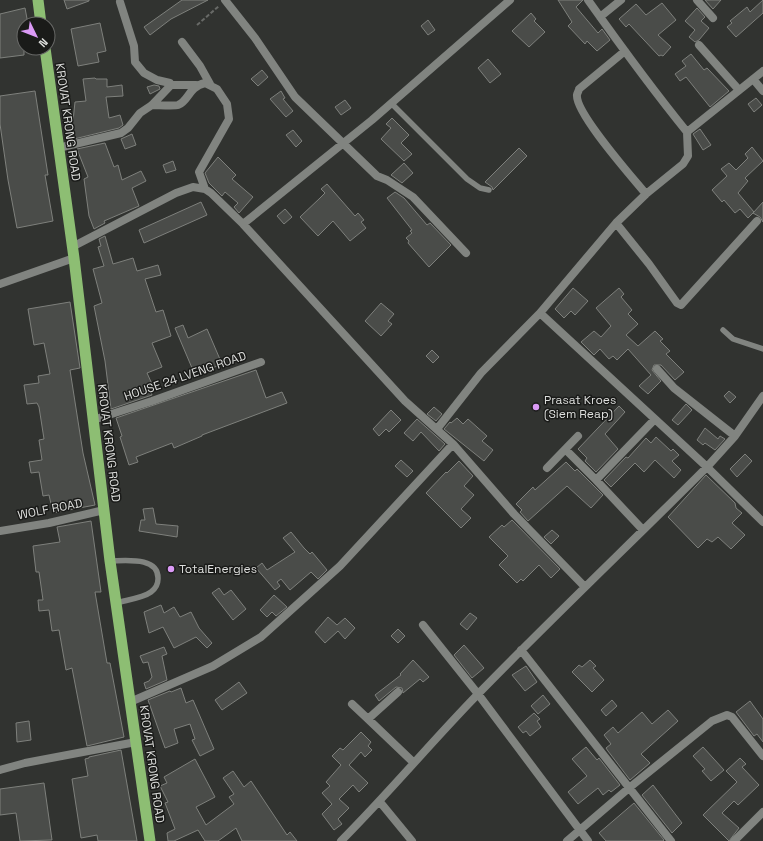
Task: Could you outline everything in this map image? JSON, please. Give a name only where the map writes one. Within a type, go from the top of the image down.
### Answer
[{"type":"highway","points":[[38,0],[40,16]]},
{"type":"highway","name":"KROVAT KRONG ROAD","points":[[46,56],[73,253],[110,561],[150,841]]},
{"type":"street","points":[[243,224],[391,103],[510,0]]},
{"type":"street","points":[[437,430],[482,373],[540,313],[616,223],[646,194],[683,164],[688,156],[687,132],[652,88],[588,0]]},
{"type":"street","points":[[600,17],[621,0]]},
{"type":"street","points":[[697,0],[713,18]]},
{"type":"street","points":[[225,1],[255,38],[295,97],[377,176],[387,180],[413,197],[466,253]]},
{"type":"street","points":[[120,2],[134,46],[135,62],[144,73],[157,80],[168,82],[171,85],[210,84]]},
{"type":"street","points":[[182,42],[200,66],[210,84],[217,89],[227,104],[229,113],[229,119],[199,172],[205,189]]},
{"type":"street","points":[[698,45],[739,90]]},
{"type":"street","points":[[625,51],[579,89],[577,95],[590,125],[646,194]]},
{"type":"street","points":[[687,132],[763,71]]},
{"type":"street","points":[[753,79],[763,91]]},
{"type":"street","points":[[58,148],[121,132],[128,128],[140,113],[152,106],[171,85]]},
{"type":"street","points":[[152,106],[167,104],[177,106],[196,85]]},
{"type":"street","points":[[0,284],[73,253],[176,193],[193,188],[205,189],[243,224],[405,401],[453,444],[514,514],[584,586]]},
{"type":"street","points":[[616,223],[649,264],[677,303],[681,305],[757,220]]},
{"type":"street","points":[[540,313],[707,467],[763,522]]},
{"type":"street","name":"HOUSE 24 LVENG ROAD","points":[[93,420],[262,362]]},
{"type":"street","points":[[657,369],[674,388],[735,436]]},
{"type":"street","points":[[341,841],[380,802],[478,694],[521,650],[584,586],[707,467],[735,436],[763,396]]},
{"type":"street","points":[[596,480],[655,419]]},
{"type":"street","points":[[547,468],[578,436]]},
{"type":"street","points":[[130,702],[213,666],[261,637],[340,566],[453,444]]},
{"type":"street","points":[[566,450],[643,530]]},
{"type":"street","name":"WOLF ROAD","points":[[0,531],[49,523],[104,510]]},
{"type":"street","points":[[423,625],[478,694],[588,841]]},
{"type":"street","points":[[521,650],[672,841]]},
{"type":"street","points":[[368,719],[398,692]]},
{"type":"street","points":[[352,704],[414,763]]},
{"type":"street","points":[[567,841],[629,788],[712,721],[721,716],[727,715],[732,717],[763,756]]},
{"type":"street","points":[[0,770],[25,763],[136,742]]},
{"type":"street","points":[[380,802],[412,841]]},
{"type":"street","points":[[735,841],[763,812]]},
{"type":"lane","points":[[391,103],[467,179],[480,188],[489,190]]},
{"type":"lane","points":[[723,330],[733,339],[763,349]]},
{"type":"lane","points":[[110,561],[142,562],[150,564],[156,568],[158,575],[158,581],[155,589],[150,593],[116,603]]},
{"type":"path","points":[[197,25],[225,1]]},
{"type":"building","points":[[64,0],[89,0],[89,1],[67,9]]},
{"type":"building","points":[[182,0],[208,0],[171,19],[150,35],[144,27]]},
{"type":"building","points":[[558,0],[583,0],[576,7],[598,33],[602,29],[610,40],[597,51],[587,41],[585,44],[568,26],[572,22]]},
{"type":"building","points":[[705,0],[721,0],[713,9]]},
{"type":"building","points":[[763,0],[763,13],[736,37],[727,27],[732,23],[730,21],[747,7],[750,12]]},
{"type":"building","points":[[662,3],[676,20],[658,35],[671,47],[663,56],[659,56],[629,24],[626,27],[619,19],[636,4],[646,15]]},
{"type":"building","points":[[25,8],[26,16],[16,16],[16,56],[0,58],[0,14]]},
{"type":"building","points":[[697,8],[705,17],[701,21],[709,28],[699,40],[695,42],[689,37],[695,30],[685,21]]},
{"type":"building","points":[[531,13],[536,19],[534,21],[545,32],[529,47],[512,31]]},
{"type":"building","points":[[428,20],[435,30],[428,35],[421,26]]},
{"type":"building","points":[[100,23],[106,51],[97,53],[99,62],[78,66],[71,29]]},
{"type":"building","points":[[691,54],[704,70],[707,68],[729,91],[710,107],[686,77],[680,81],[675,74],[686,66],[682,61]]},
{"type":"building","points":[[488,59],[501,74],[490,83],[478,68]]},
{"type":"building","points":[[262,70],[268,77],[258,86],[251,79]]},
{"type":"building","points":[[83,79],[107,79],[107,87],[122,85],[123,96],[106,97],[109,118],[120,115],[123,125],[119,128],[74,139],[70,122],[73,121],[75,102],[86,101]]},
{"type":"building","points":[[154,85],[159,86],[160,89],[150,94],[147,87]]},
{"type":"building","points":[[35,91],[48,175],[45,175],[53,221],[17,228],[0,124],[0,96]]},
{"type":"building","points":[[281,91],[285,98],[283,99],[293,111],[286,117],[270,99]]},
{"type":"building","points":[[756,98],[762,105],[754,112],[748,104]]},
{"type":"building","points":[[345,100],[351,108],[341,115],[335,107]]},
{"type":"building","points":[[392,118],[409,135],[401,143],[412,154],[404,161],[381,139],[391,128],[386,124]]},
{"type":"building","points":[[700,129],[711,145],[703,150],[693,134]]},
{"type":"building","points":[[293,130],[302,141],[296,147],[286,135]]},
{"type":"building","points":[[132,134],[136,145],[125,149],[121,139]]},
{"type":"building","points":[[105,143],[114,167],[118,165],[122,180],[141,171],[146,181],[132,188],[139,206],[104,221],[105,223],[94,229],[89,216],[84,179],[88,177],[77,149]]},
{"type":"building","points":[[752,147],[763,161],[745,178],[748,181],[738,193],[754,212],[748,218],[740,209],[735,213],[724,200],[722,202],[712,190],[727,176],[721,169],[729,163],[736,170],[748,158],[745,154]]},
{"type":"building","points":[[519,148],[527,156],[493,190],[492,187],[485,182]]},
{"type":"building","points":[[218,157],[236,175],[232,179],[253,197],[239,213],[234,207],[238,203],[225,192],[222,196],[209,183],[205,173]]},
{"type":"building","points":[[173,161],[176,170],[166,173],[163,165]]},
{"type":"building","points":[[404,163],[413,173],[402,183],[391,175]]},
{"type":"building","points":[[327,184],[355,216],[358,213],[364,220],[361,222],[366,228],[350,241],[333,221],[318,236],[300,217],[325,193],[321,189]]},
{"type":"building","points":[[395,192],[404,198],[427,225],[430,223],[451,245],[429,267],[408,243],[409,241],[406,238],[412,233],[410,231],[412,230],[387,198]]},
{"type":"building","points":[[201,202],[207,215],[144,243],[139,230]]},
{"type":"building","points":[[763,202],[763,222],[760,217],[753,213]]},
{"type":"building","points":[[285,209],[292,217],[284,224],[277,216]]},
{"type":"building","points":[[105,236],[113,264],[133,258],[137,271],[158,265],[161,275],[145,279],[156,312],[163,310],[171,336],[152,343],[162,367],[147,373],[152,384],[149,385],[152,395],[111,409],[105,361],[94,306],[102,303],[93,269],[104,266],[98,247],[101,246],[99,239]]},
{"type":"building","points":[[573,288],[588,301],[575,315],[571,311],[564,318],[555,309]]},
{"type":"building","points":[[619,288],[624,294],[621,297],[632,310],[628,314],[638,324],[626,335],[638,346],[655,331],[663,339],[660,341],[670,351],[666,354],[684,372],[675,380],[661,365],[654,365],[652,370],[661,381],[648,394],[639,386],[651,375],[628,349],[617,360],[613,356],[609,359],[600,349],[594,355],[581,342],[594,331],[601,337],[611,326],[596,308]]},
{"type":"building","points":[[70,302],[80,368],[70,370],[83,453],[95,505],[53,513],[49,495],[43,496],[39,472],[31,473],[29,462],[42,460],[39,440],[44,439],[39,407],[37,403],[27,404],[24,385],[39,383],[38,376],[50,374],[44,343],[34,345],[28,309]]},
{"type":"building","points":[[381,303],[394,314],[388,321],[392,324],[381,336],[365,321]]},
{"type":"building","points":[[183,325],[188,338],[207,329],[222,364],[195,375],[175,328]]},
{"type":"building","points":[[432,350],[439,357],[433,363],[426,356]]},
{"type":"building","points":[[256,370],[266,398],[282,392],[287,403],[202,435],[174,448],[172,443],[136,457],[138,462],[129,465],[120,437],[122,436],[116,418]]},
{"type":"building","points":[[729,391],[736,397],[730,403],[724,396]]},
{"type":"building","points":[[686,404],[692,410],[678,425],[672,420]]},
{"type":"building","points":[[619,406],[625,412],[605,434],[618,449],[596,472],[585,461],[587,458],[578,449]]},
{"type":"building","points":[[434,407],[442,414],[436,421],[427,414]]},
{"type":"building","points":[[391,410],[401,420],[389,432],[386,429],[379,436],[373,429]]},
{"type":"building","points":[[457,418],[463,424],[468,419],[487,436],[482,441],[493,450],[484,461],[444,429],[450,422],[451,423]]},
{"type":"building","points":[[417,419],[445,444],[439,451],[421,432],[413,441],[404,433]]},
{"type":"building","points":[[705,428],[718,439],[720,436],[725,439],[715,450],[705,443],[703,445],[697,440]]},
{"type":"building","points":[[656,437],[671,451],[673,449],[679,455],[672,461],[681,470],[674,478],[655,460],[644,472],[635,463],[611,487],[604,480],[626,457],[628,458],[646,438],[651,443]]},
{"type":"building","points":[[745,454],[752,461],[737,477],[730,469]]},
{"type":"building","points":[[401,460],[413,471],[407,477],[395,466]]},
{"type":"building","points":[[459,461],[473,476],[464,486],[474,495],[461,509],[471,518],[461,528],[426,493]]},
{"type":"building","points":[[566,462],[575,471],[577,469],[603,495],[591,508],[567,486],[528,521],[520,512],[522,510],[516,504],[533,487],[535,490]]},
{"type":"building","points":[[706,475],[735,503],[736,508],[742,513],[732,523],[745,535],[731,549],[718,537],[712,542],[707,539],[698,548],[668,517]]},
{"type":"building","points":[[153,508],[156,524],[178,526],[177,537],[139,531],[141,520],[145,520],[143,509]]},
{"type":"building","points":[[512,520],[560,569],[551,578],[539,565],[523,581],[521,579],[517,583],[499,565],[508,556],[489,537],[502,525],[504,527]]},
{"type":"building","points":[[91,521],[101,592],[95,592],[107,663],[110,663],[124,737],[87,746],[72,668],[66,670],[59,630],[52,631],[49,610],[39,611],[38,600],[43,600],[39,572],[36,572],[33,546],[60,542],[57,527]]},
{"type":"building","points":[[552,530],[559,536],[551,544],[544,537]]},
{"type":"building","points":[[291,532],[304,548],[310,554],[312,552],[327,570],[318,579],[311,572],[290,590],[281,579],[277,582],[280,586],[275,590],[256,568],[262,563],[267,570],[295,552],[283,538]]},
{"type":"building","points":[[219,588],[224,595],[231,590],[246,609],[233,620],[212,593]]},
{"type":"building","points":[[274,595],[287,607],[276,616],[272,612],[267,617],[260,610]]},
{"type":"building","points":[[161,605],[164,613],[174,607],[180,617],[191,612],[199,628],[212,643],[207,648],[196,637],[174,648],[163,627],[149,633],[144,612]]},
{"type":"building","points":[[470,613],[477,618],[467,630],[460,624]]},
{"type":"building","points":[[328,617],[337,625],[345,618],[355,628],[345,639],[338,631],[325,643],[315,632]]},
{"type":"building","points":[[398,629],[405,636],[398,643],[391,636]]},
{"type":"building","points":[[464,645],[484,668],[472,678],[454,655]]},
{"type":"building","points":[[164,647],[167,654],[162,656],[167,680],[146,689],[144,683],[149,681],[152,677],[148,662],[143,663],[140,656]]},
{"type":"building","points":[[413,660],[429,677],[423,682],[420,679],[403,693],[402,688],[396,687],[379,701],[375,695],[401,675],[400,674]]},
{"type":"building","points":[[590,660],[596,666],[593,668],[604,680],[592,692],[572,672],[579,665],[582,667]]},
{"type":"building","points":[[526,666],[537,682],[525,691],[512,675]]},
{"type":"building","points":[[239,682],[247,693],[222,710],[215,700]]},
{"type":"building","points":[[181,688],[186,703],[193,700],[214,749],[200,756],[192,740],[195,739],[190,724],[174,729],[178,743],[165,748],[148,700]]},
{"type":"building","points":[[543,695],[550,704],[538,714],[531,706]]},
{"type":"building","points":[[612,700],[617,706],[606,716],[601,710]]},
{"type":"building","points":[[750,701],[763,719],[763,742],[757,734],[754,736],[736,712]]},
{"type":"building","points":[[668,710],[678,721],[641,754],[650,763],[630,780],[606,748],[611,744],[604,735],[613,727],[618,733],[642,712],[652,724]]},
{"type":"building","points":[[534,713],[540,719],[537,721],[541,727],[530,736],[526,731],[523,733],[518,727]]},
{"type":"building","points":[[29,721],[31,740],[17,742],[16,723]]},
{"type":"building","points":[[361,732],[371,742],[368,746],[372,750],[365,757],[361,752],[349,765],[368,783],[359,792],[353,785],[339,799],[349,808],[338,819],[342,824],[334,830],[322,814],[332,804],[322,793],[330,786],[326,782],[341,765],[332,756],[340,748],[343,750]]},
{"type":"building","points":[[586,747],[597,760],[599,758],[620,785],[611,792],[609,790],[603,795],[598,788],[578,804],[568,792],[587,776],[572,759]]},
{"type":"building","points":[[703,747],[724,770],[711,781],[702,771],[705,769],[693,756]]},
{"type":"building","points":[[121,750],[137,841],[98,841],[97,835],[81,838],[72,779],[88,776],[85,759]]},
{"type":"building","points":[[740,758],[746,764],[742,767],[759,785],[738,805],[734,801],[722,813],[739,828],[729,841],[703,815],[737,782],[726,771]]},
{"type":"building","points":[[195,759],[215,797],[196,807],[206,825],[234,804],[229,797],[234,794],[223,778],[233,771],[244,787],[251,781],[287,835],[290,832],[297,841],[242,841],[236,828],[218,841],[205,841],[198,830],[174,841],[168,841],[167,833],[175,829],[165,803],[168,802],[160,786],[167,783],[164,777]]},
{"type":"building","points":[[44,783],[52,840],[20,841],[16,813],[0,815],[0,789]]},
{"type":"building","points":[[653,785],[682,823],[672,833],[642,795]]},
{"type":"building","points":[[634,803],[664,840],[663,841],[606,841],[599,833]]},
{"type":"place","name":"Prasat Kroes (Siem Reap)","points":[[536,407]]},
{"type":"place","name":"TotalEnergies","points":[[171,569]]}]
